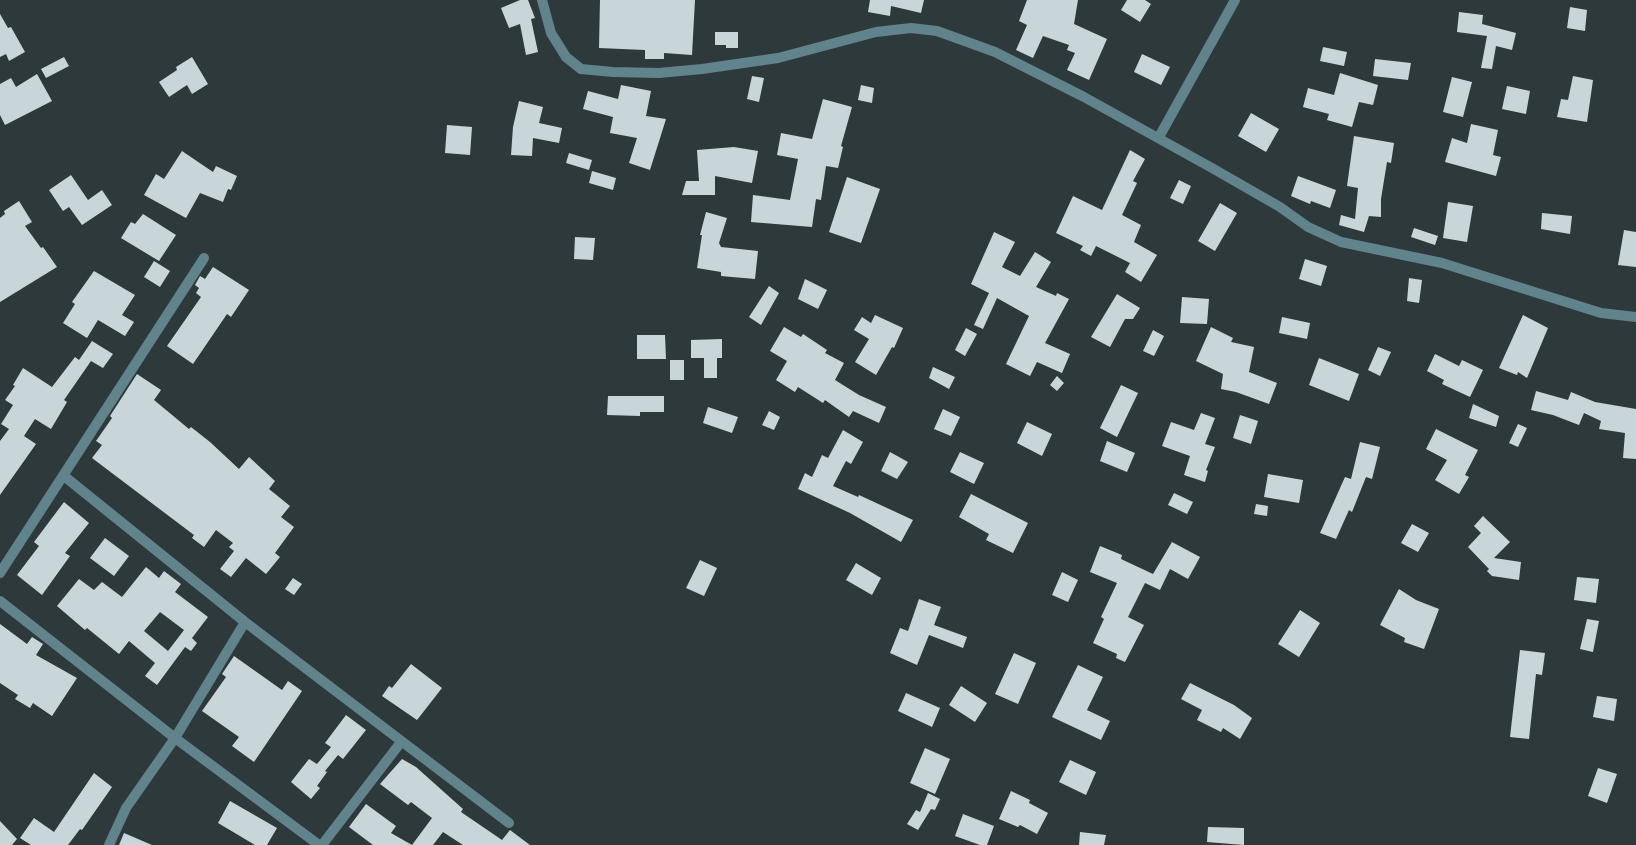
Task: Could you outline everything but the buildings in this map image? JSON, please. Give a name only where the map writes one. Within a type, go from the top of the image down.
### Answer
[{"type":"street","points":[[542,0],[551,34],[566,57],[581,69],[659,74],[778,58],[876,32],[911,28],[937,31],[995,52],[1159,137],[1280,208],[1308,227],[1341,242],[1442,263],[1601,313],[1636,317]]},
{"type":"street","points":[[1159,137],[1235,0]]},
{"type":"street","points":[[0,573],[204,258]]},
{"type":"street","points":[[64,476],[245,622],[509,824]]},
{"type":"street","points":[[0,601],[175,738],[321,845],[401,742]]},
{"type":"street","points":[[109,845],[126,808],[175,738],[245,622]]}]
